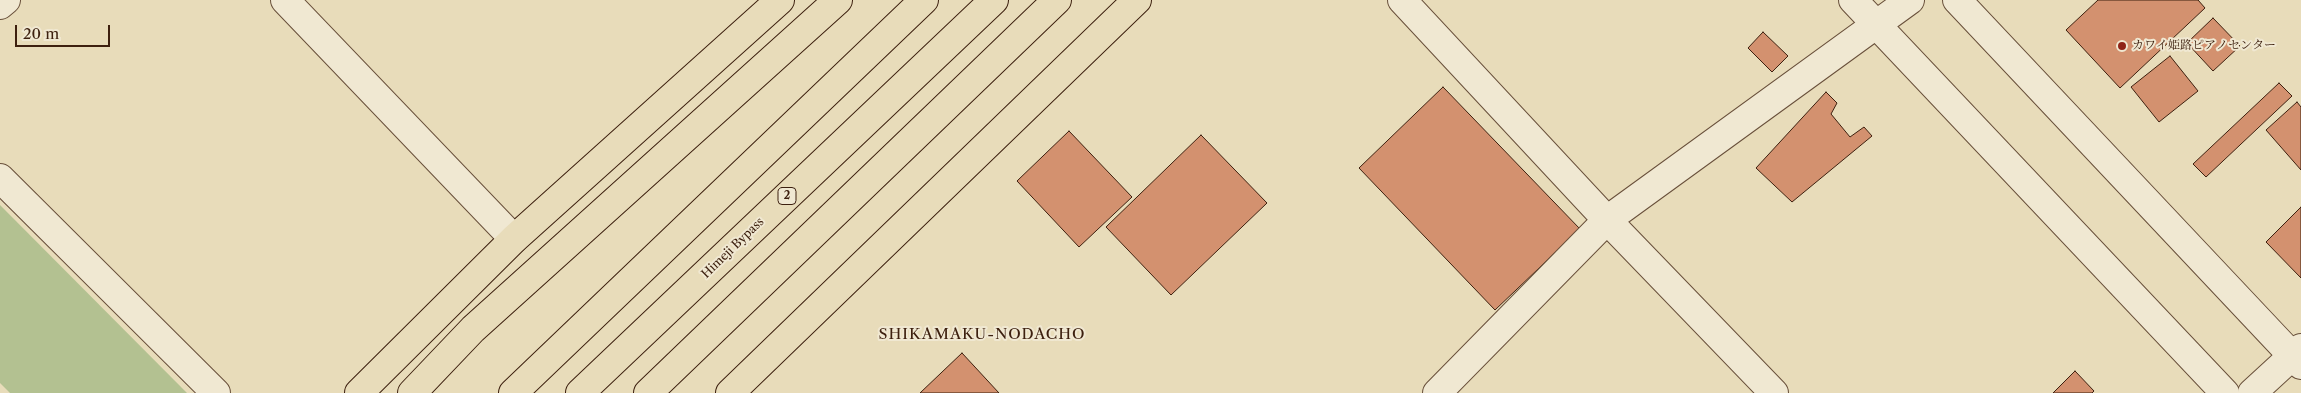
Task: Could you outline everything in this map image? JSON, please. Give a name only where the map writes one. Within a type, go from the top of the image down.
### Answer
[{"type":"highway","points":[[359,393],[514,239],[780,0]]},
{"type":"highway","points":[[412,393],[473,328],[838,0]]},
{"type":"highway","points":[[513,393],[924,0]]},
{"type":"highway","name":"Himeji Bypass","points":[[580,393],[994,0]]},
{"type":"highway","points":[[648,393],[1057,0]]},
{"type":"highway","points":[[730,393],[1137,0]]},
{"type":"street","points":[[0,5],[6,0]]},
{"type":"street","points":[[284,0],[514,239]]},
{"type":"street","points":[[1402,0],[1607,220],[1774,393]]},
{"type":"street","points":[[1853,0],[2225,393]]},
{"type":"street","points":[[1437,393],[1607,220],[1910,0]]},
{"type":"street","points":[[1957,0],[2298,356],[2252,393]]},
{"type":"street","points":[[0,178],[216,393]]},
{"type":"green space","points":[[0,205],[187,393],[10,393],[0,383]]},
{"type":"building","points":[[2098,0],[2198,0],[2205,8],[2120,88],[2066,30]]},
{"type":"building","points":[[2213,18],[2240,46],[2213,71],[2187,43]]},
{"type":"building","points":[[1763,32],[1788,56],[1772,72],[1748,48]]},
{"type":"building","points":[[2170,56],[2198,91],[2159,122],[2131,87]]},
{"type":"building","points":[[2279,83],[2292,96],[2206,177],[2193,164]]},
{"type":"building","points":[[1443,87],[1580,229],[1495,310],[1359,168]]},
{"type":"building","points":[[1826,92],[1837,103],[1831,114],[1850,137],[1864,127],[1872,136],[1792,202],[1756,168]]},
{"type":"building","points":[[2297,102],[2301,107],[2301,170],[2266,130]]},
{"type":"building","points":[[1069,131],[1132,197],[1079,247],[1017,181]]},
{"type":"building","points":[[1201,135],[1267,203],[1171,295],[1106,227]]},
{"type":"building","points":[[2301,207],[2301,278],[2266,242]]},
{"type":"building","points":[[962,353],[999,393],[920,393]]},
{"type":"building","points":[[2075,371],[2094,391],[2092,393],[2053,393]]},
{"type":"place","name":"カワイ姫路ピアノセンター","points":[[2122,46]]},
{"type":"district","name":"SHIKAMAKU-NODACHO","points":[[982,335]]}]
